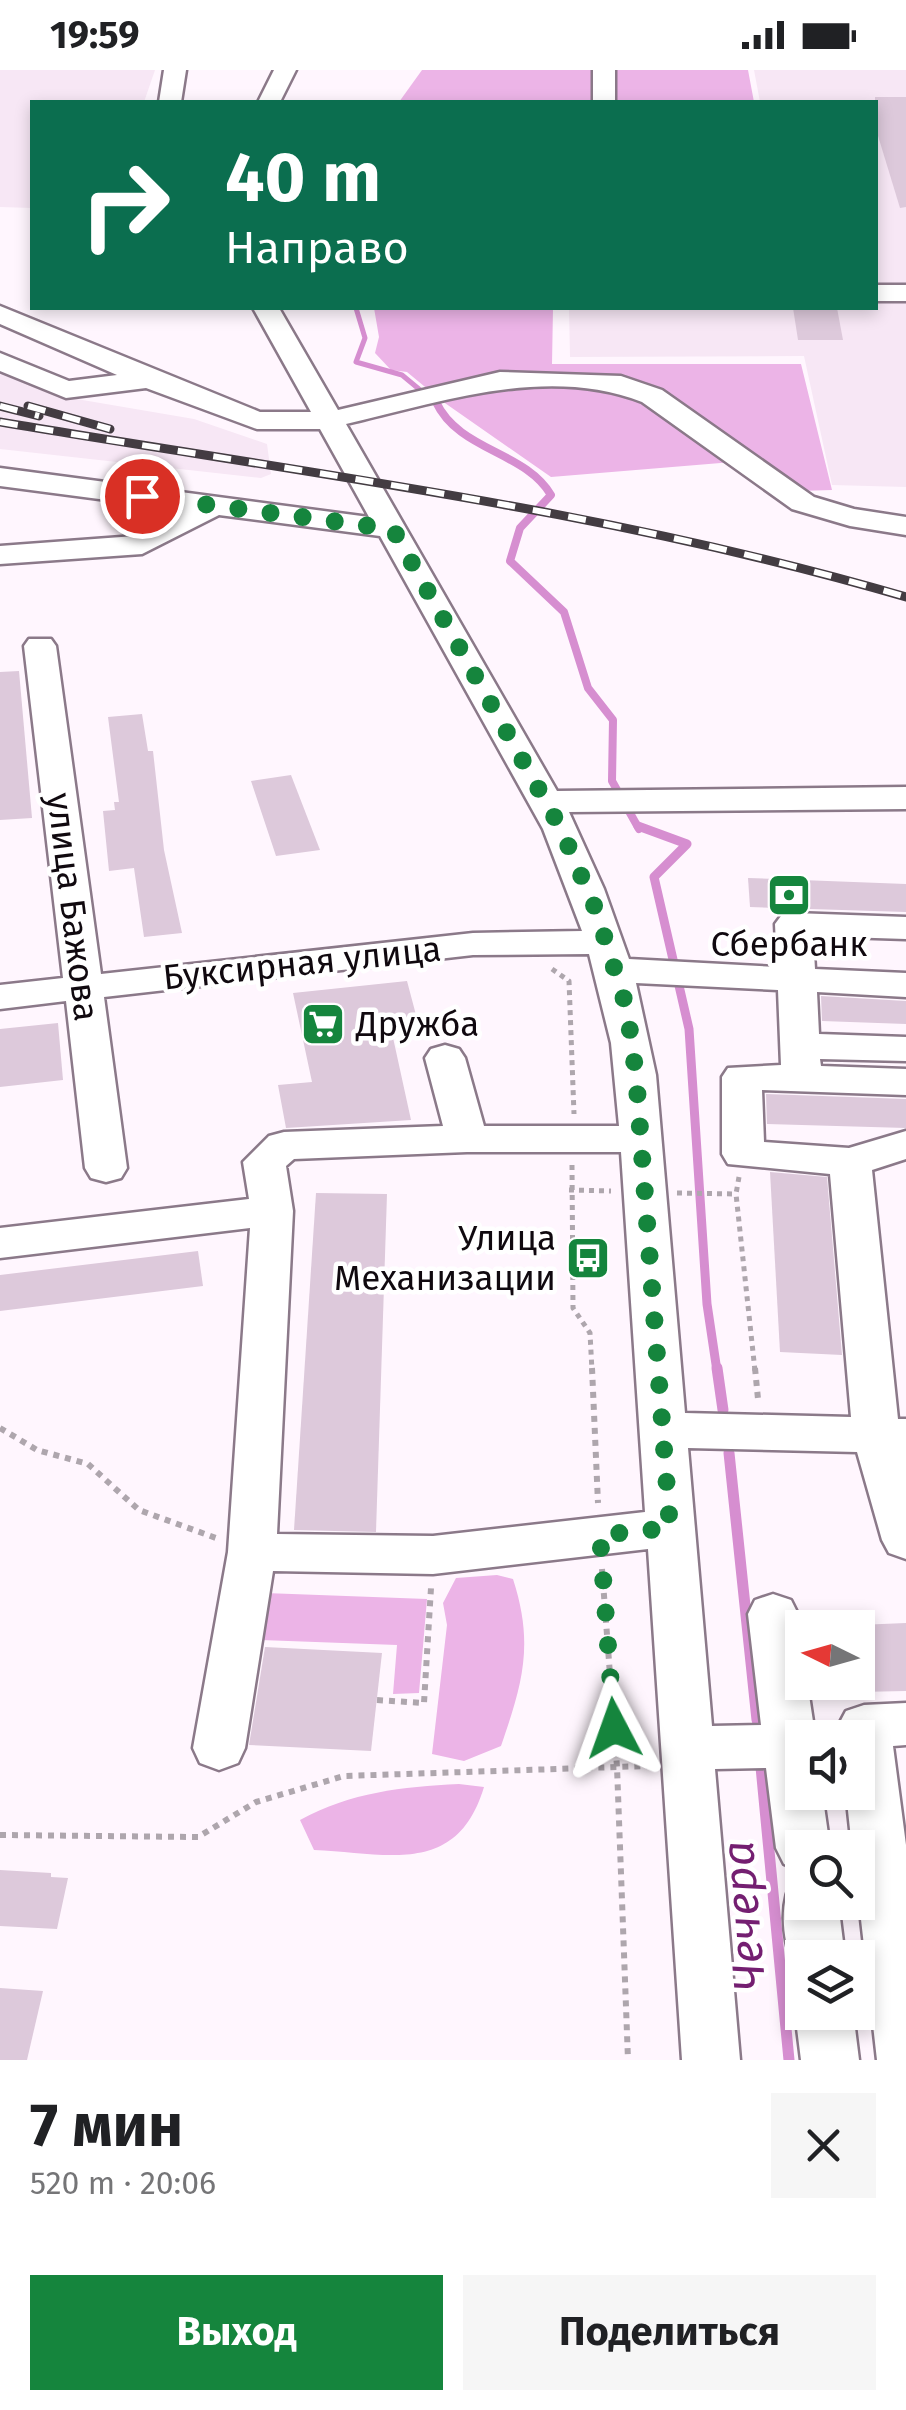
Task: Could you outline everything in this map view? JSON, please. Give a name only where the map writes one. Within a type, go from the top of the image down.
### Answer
[{"type":"street","points":[[170,100],[175,70]]},
{"type":"street","points":[[270,100],[285,70]]},
{"type":"street","points":[[604,70],[604,100]]},
{"type":"street","points":[[878,293],[906,293]]},
{"type":"street","points":[[267,310],[546,802],[590,894],[627,1009],[710,2060]]},
{"type":"street","points":[[10,314],[148,379],[257,421],[328,420],[500,380],[546,378],[622,384],[652,396],[803,503],[850,517],[906,526]]},
{"type":"street","points":[[0,361],[66,390],[148,379]]},
{"type":"street","points":[[0,478],[393,529]]},
{"type":"street","points":[[0,555],[142,545],[213,506]]},
{"type":"street","name":"улица Бажова","points":[[40,646],[106,1168]]},
{"type":"street","points":[[546,802],[906,798]]},
{"type":"street","points":[[801,1062],[794,924],[906,928]]},
{"type":"street","name":"Буксирная улица","points":[[0,997],[473,944],[610,956],[679,974],[906,984]]},
{"type":"street","points":[[906,1049],[801,1062],[742,1077],[739,1174],[850,1162],[906,1145]]},
{"type":"street","points":[[445,1058],[468,1139]]},
{"type":"street","points":[[801,1062],[906,1082]]},
{"type":"street","points":[[219,1748],[252,1552],[272,1211],[264,1162],[284,1146],[468,1139],[640,1139]]},
{"type":"street","points":[[850,1162],[906,1540]]},
{"type":"street","points":[[0,1243],[272,1211]]},
{"type":"street","points":[[662,1430],[891,1435]]},
{"type":"street","points":[[252,1552],[433,1555],[670,1528]]},
{"type":"street","points":[[772,1614],[791,1720]]},
{"type":"street","points":[[877,1738],[906,2060]]},
{"type":"street","points":[[689,1757],[785,1747]]},
{"type":"street","points":[[826,2030],[830,2060]]},
{"type":"path","points":[[543,962],[570,981],[573,1308],[590,1333],[617,1767],[628,2060]]},
{"type":"path","points":[[688,1193],[712,1194],[739,1174]]},
{"type":"path","points":[[739,1174],[762,1432]]},
{"type":"path","points":[[0,1428],[37,1450],[88,1464],[139,1510],[252,1552]]},
{"type":"path","points":[[376,1700],[424,1703],[433,1555]]},
{"type":"path","points":[[0,1836],[198,1837],[256,1802],[344,1776],[617,1767],[689,1757]]},
{"type":"shaded area","points":[[0,70],[155,70],[145,100],[30,100],[30,208],[0,207]]},
{"type":"shaded area","points":[[422,70],[748,70],[754,100],[400,100]]},
{"type":"shaded area","points":[[754,70],[906,70],[906,487],[832,485],[804,356],[570,357],[569,310],[878,310],[878,100],[760,100]]},
{"type":"shaded area","points":[[374,310],[553,310],[552,364],[801,364],[832,490],[799,491],[757,460],[551,477],[407,372],[391,370],[375,353],[379,337]]},
{"type":"shaded area","points":[[0,370],[59,396],[194,419],[267,444],[271,474],[261,478],[0,449]]},
{"type":"shaded area","points":[[497,1575],[513,1579],[524,1644],[520,1682],[501,1746],[464,1761],[432,1754],[447,1625],[443,1603],[456,1578]]},
{"type":"shaded area","points":[[265,1593],[427,1599],[419,1693],[393,1694],[397,1645],[261,1640]]},
{"type":"shaded area","points":[[459,1784],[484,1787],[472,1816],[456,1835],[438,1847],[416,1853],[314,1850],[300,1820],[339,1803],[377,1793]]},
{"type":"building","points":[[906,97],[906,207],[900,208],[878,136],[875,100]]},
{"type":"building","points":[[793,310],[837,310],[843,340],[798,340]]},
{"type":"building","points":[[19,671],[32,818],[0,820],[0,672]]},
{"type":"building","points":[[142,714],[148,751],[153,751],[164,850],[182,933],[144,937],[134,868],[109,871],[103,811],[115,810],[114,802],[119,802],[108,717]]},
{"type":"building","points":[[291,775],[320,850],[276,856],[251,781]]},
{"type":"building","points":[[748,878],[906,884],[906,912],[750,907]]},
{"type":"building","points":[[407,981],[420,1030],[392,1033],[411,1120],[286,1128],[278,1085],[312,1082],[293,993]]},
{"type":"building","points":[[821,996],[906,1001],[906,1024],[822,1021]]},
{"type":"building","points":[[58,1023],[63,1080],[0,1087],[0,1029]]},
{"type":"building","points":[[766,1094],[906,1099],[906,1128],[767,1124]]},
{"type":"building","points":[[770,1172],[827,1177],[842,1355],[780,1352]]},
{"type":"building","points":[[316,1193],[387,1194],[376,1532],[294,1530]]},
{"type":"building","points":[[198,1251],[203,1286],[0,1311],[0,1275]]},
{"type":"building","points":[[906,1623],[906,1691],[875,1692],[875,1624]]},
{"type":"building","points":[[265,1647],[382,1653],[371,1751],[249,1745]]},
{"type":"building","points":[[0,1870],[68,1878],[57,1929],[0,1926]]},
{"type":"building","points":[[0,1988],[43,1991],[27,2060],[0,2060]]},
{"type":"waterway","name":"Чечера","points":[[357,310],[365,338],[356,362],[402,375],[437,404]]},
{"type":"waterway","name":"Чечера","points":[[436,402],[460,431],[525,469],[551,495],[520,528],[510,561],[564,612],[588,688],[613,720],[612,781],[639,829]]},
{"type":"waterway","name":"Чечера","points":[[638,826],[687,844],[654,877],[689,1029],[707,1304],[717,1371]]},
{"type":"waterway","name":"Чечера","points":[[717,1368],[723,1410]]},
{"type":"waterway","name":"Чечера","points":[[729,1453],[757,1720]]},
{"type":"waterway","name":"Чечера","points":[[761,1767],[789,2060]]},
{"type":"railway","points":[[0,406],[39,416]]},
{"type":"railway","points":[[28,406],[110,429]]},
{"type":"railway","points":[[0,422],[570,517],[683,540],[906,597]]},
{"type":"place","name":"Сбербанк","points":[[789,895]]},
{"type":"place","name":"Дружба","points":[[323,1024]]},
{"type":"place","name":"Улица Механизации","points":[[588,1258]]},
{"type":"route","points":[[142,496],[393,529],[561,829],[596,910],[627,1009],[636,1075],[670,1528],[600,1535],[614,1728]]}]
